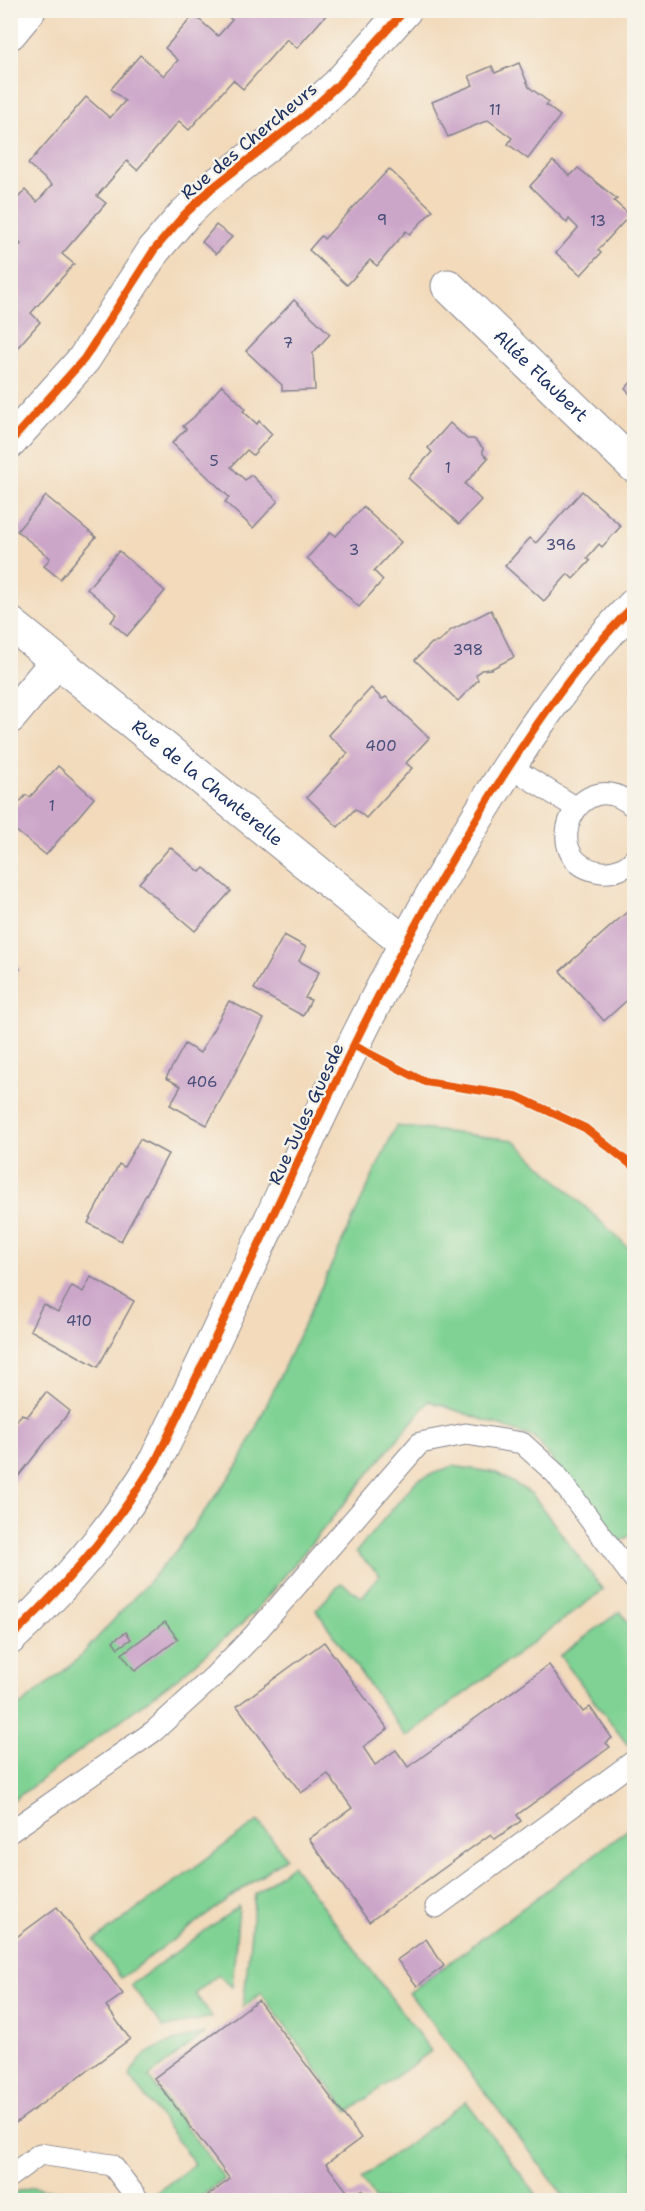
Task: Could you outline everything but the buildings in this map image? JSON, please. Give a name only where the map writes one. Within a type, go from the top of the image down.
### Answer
[{"type":"street","points":[[10,33],[29,10]]},
{"type":"street","name":"Rue des Chercheurs","points":[[10,442],[77,367],[154,250],[184,215],[211,189],[303,117],[329,93],[405,10]]},
{"type":"street","name":"Allée Flaubert","points":[[448,286],[634,466]]},
{"type":"street","name":"Rue Jules Guesde","points":[[10,1638],[55,1596],[92,1553],[127,1508],[156,1460],[405,943],[509,766],[580,668],[634,605]]},
{"type":"street","name":"Rue de la Chanterelle","points":[[10,623],[405,943]]},
{"type":"street","points":[[10,717],[57,661]]},
{"type":"lane","points":[[509,766],[575,807]]},
{"type":"lane","points":[[634,807],[627,800],[606,794],[584,800],[575,807],[568,820],[566,835],[569,849],[578,861],[590,869],[605,872],[620,870],[634,859]]},
{"type":"lane","points":[[10,1832],[154,1731],[213,1677],[253,1636],[420,1443],[466,1434],[522,1443],[556,1474],[634,1579]]},
{"type":"lane","points":[[436,1907],[634,1761]]},
{"type":"lane","points":[[10,2176],[40,2154],[112,2165],[137,2198]]},
{"type":"green space","points":[[396,1126],[514,1140],[634,1253],[634,1533],[617,1543],[535,1438],[429,1401],[253,1614],[180,1676],[11,1802],[11,1713],[77,1660],[172,1556],[239,1464]]},
{"type":"green space","points":[[453,1466],[497,1473],[532,1494],[603,1590],[406,1737],[316,1610],[341,1583],[362,1597],[380,1575],[356,1552],[417,1480]]},
{"type":"green space","points":[[620,1611],[634,1631],[633,1752],[560,1656]]},
{"type":"green space","points":[[258,1821],[286,1857],[121,1978],[94,1941]]},
{"type":"green space","points":[[634,1825],[634,2200],[567,2200],[409,1993]]},
{"type":"green space","points":[[292,1865],[431,2051],[348,2112],[261,1993],[243,2007],[255,1894]]},
{"type":"green space","points":[[239,1906],[232,1987],[218,1975],[195,1994],[212,2017],[163,2028],[131,1985]]},
{"type":"green space","points":[[205,2033],[149,2077],[225,2179],[196,2200],[151,2200],[149,2198],[195,2164],[130,2076],[135,2066],[151,2051],[172,2042]]},
{"type":"green space","points":[[466,2101],[540,2200],[376,2200],[361,2179]]},
{"type":"green space","points":[[33,2187],[112,2200],[11,2200],[11,2196],[18,2191]]},
{"type":"cycle path","points":[[10,442],[84,359],[154,250],[184,215],[211,189],[303,117],[338,85],[405,10]]},
{"type":"cycle path","points":[[10,1638],[71,1576],[107,1532],[156,1460],[343,1067],[423,912],[466,836],[523,745],[586,658],[634,605]]},
{"type":"cycle path","points":[[355,1046],[425,1082],[516,1096],[585,1128],[634,1167]]}]
